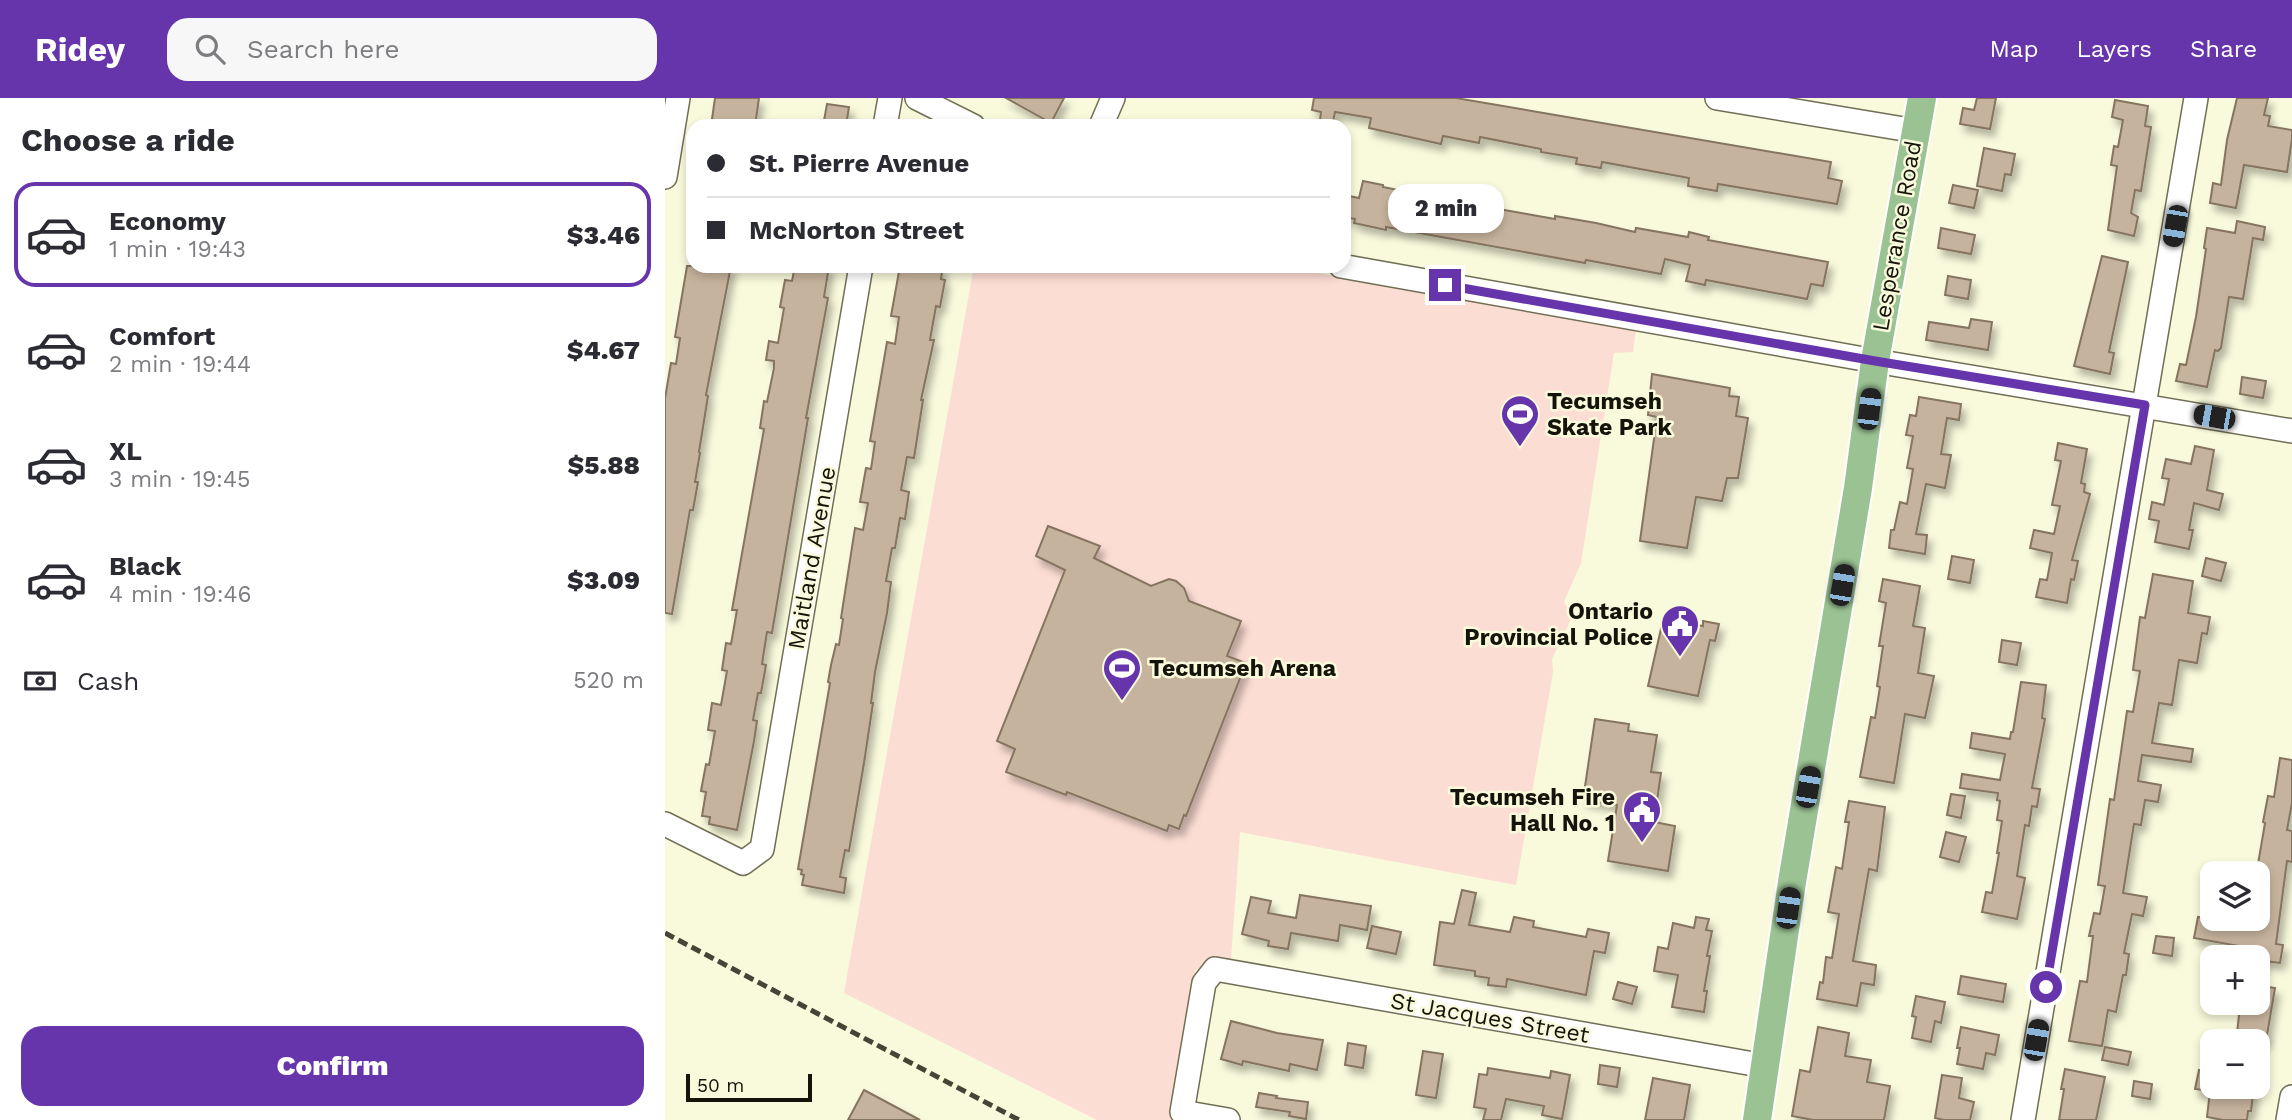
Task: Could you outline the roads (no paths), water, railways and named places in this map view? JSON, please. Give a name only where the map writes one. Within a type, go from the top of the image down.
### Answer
[{"type":"main road","name":"Lesperance Road","points":[[1757,1120],[1792,882],[1858,488],[1875,361],[1922,98]]},
{"type":"street","points":[[665,177],[678,98]]},
{"type":"street","points":[[886,119],[890,98]]},
{"type":"street","points":[[917,98],[959,119]]},
{"type":"street","points":[[1104,119],[1113,98]]},
{"type":"street","points":[[1717,98],[1916,131]]},
{"type":"street","points":[[2023,1120],[2196,98]]},
{"type":"street","points":[[1351,268],[1875,361],[2292,431]]},
{"type":"street","name":"Maitland Avenue","points":[[665,824],[743,863],[762,849],[860,273]]},
{"type":"street","name":"St Jacques Street","points":[[1228,1120],[1182,1112],[1204,983],[1215,969],[1765,1066]]},
{"type":"street","points":[[2288,1120],[2292,1097]]},
{"type":"railway","points":[[665,933],[1019,1120]]},
{"type":"place","name":"Tecumseh Skate Park","points":[[1520,448]]},
{"type":"place","name":"Ontario Provincial Police","points":[[1680,658]]},
{"type":"place","name":"Tecumseh Arena","points":[[1122,702]]},
{"type":"place","name":"Tecumseh Fire Hall No. 1","points":[[1642,844]]}]
